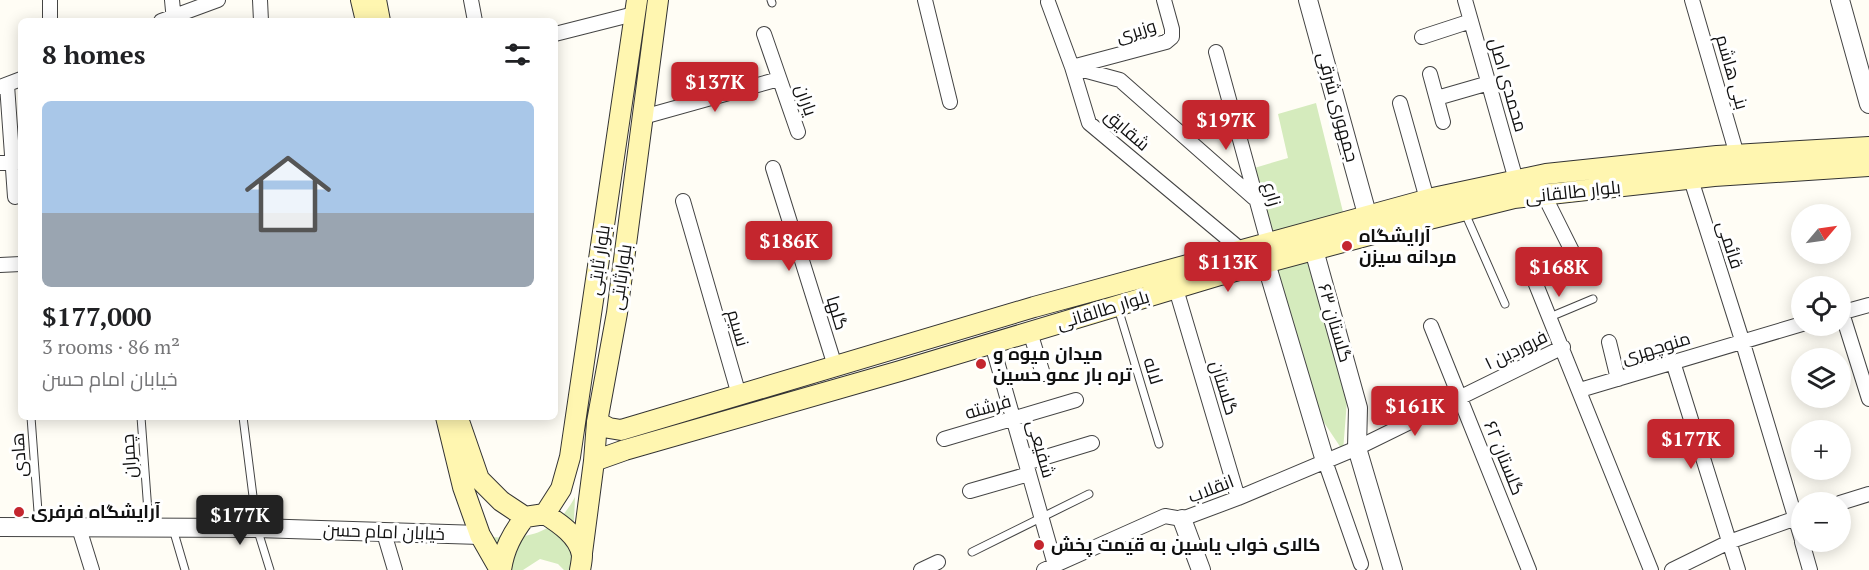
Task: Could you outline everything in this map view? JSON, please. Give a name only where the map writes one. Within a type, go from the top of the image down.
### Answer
[{"type":"main road","points":[[361,0],[365,18]]},
{"type":"main road","points":[[376,0],[379,18]]},
{"type":"main road","name":"بلوارثابتی","points":[[581,562],[597,422],[617,313],[658,0]]},
{"type":"main road","name":"بلوار ثابتی","points":[[545,514],[561,489],[570,457],[636,7]]},
{"type":"main road","points":[[621,111],[642,125]]},
{"type":"main road","points":[[617,131],[629,130],[642,125]]},
{"type":"main road","name":"بلوار طالقانی","points":[[621,430],[1034,307],[1427,199],[1546,174],[1737,155],[1869,147]]},
{"type":"main road","name":"بلوار طالقانی","points":[[594,461],[1266,263],[1514,198],[1690,179],[1869,166]]},
{"type":"main road","points":[[447,420],[463,487],[480,535],[500,570]]},
{"type":"main road","points":[[459,420],[464,441],[480,479],[501,501],[525,517],[545,514],[565,527],[581,562]]},
{"type":"main road","points":[[597,422],[609,428],[621,430],[617,441],[625,450]]},
{"type":"main road","points":[[500,570],[504,551],[512,533],[525,517]]},
{"type":"street","points":[[50,0],[50,18]]},
{"type":"street","points":[[169,18],[172,0]]},
{"type":"street","points":[[172,18],[218,0]]},
{"type":"street","points":[[260,0],[261,18]]},
{"type":"street","points":[[471,0],[474,18]]},
{"type":"street","points":[[925,0],[950,102]]},
{"type":"street","name":"وزیری","points":[[1072,67],[1166,42],[1172,37],[1172,29],[1164,0]]},
{"type":"street","name":"جمهوری شرقی","points":[[1308,0],[1368,214]]},
{"type":"street","name":"محمدی اصل","points":[[1465,0],[1516,180]]},
{"type":"street","name":"بنی هاشم","points":[[1692,0],[1737,155]]},
{"type":"street","points":[[1840,0],[1864,69],[1869,104]]},
{"type":"street","name":"شقایق","points":[[1048,2],[1072,67],[1089,123],[1239,249]]},
{"type":"street","points":[[558,33],[636,7]]},
{"type":"street","points":[[1422,37],[1471,21]]},
{"type":"street","name":"یاران","points":[[764,34],[798,132]]},
{"type":"street","name":"زارع","points":[[1216,52],[1254,198],[1268,242]]},
{"type":"street","name":"شقایق","points":[[1072,67],[1120,80],[1254,198]]},
{"type":"street","points":[[1430,74],[1443,122]]},
{"type":"street","name":"یاران","points":[[642,125],[779,79]]},
{"type":"street","points":[[15,197],[3,86],[18,80]]},
{"type":"street","points":[[1437,98],[1489,83]]},
{"type":"street","points":[[1400,103],[1427,199]]},
{"type":"street","name":"قائمی","points":[[1685,160],[1791,495]]},
{"type":"street","name":"گلها","points":[[773,168],[835,366]]},
{"type":"street","points":[[1544,195],[1582,272]]},
{"type":"street","name":"نسیم","points":[[683,201],[739,395]]},
{"type":"street","name":"گلستان ۶۳","points":[[1314,250],[1358,408],[1357,448],[1393,570]]},
{"type":"street","points":[[1527,262],[1651,570]]},
{"type":"street","points":[[1266,263],[1325,461],[1361,564]]},
{"type":"street","points":[[0,265],[18,264]]},
{"type":"street","name":"گلستان","points":[[1176,289],[1238,498]]},
{"type":"street","points":[[1851,310],[1869,305]]},
{"type":"street","name":"گلستان ۶۲","points":[[1431,326],[1529,570]]},
{"type":"street","name":"منوچهری","points":[[1580,390],[1791,327]]},
{"type":"street","points":[[1030,332],[1043,374]]},
{"type":"street","points":[[1848,336],[1869,399]]},
{"type":"street","points":[[1609,342],[1618,378]]},
{"type":"street","name":"شفیعی","points":[[992,344],[1042,517],[1050,567]]},
{"type":"street","name":"فروردین ۱","points":[[1357,448],[1563,347]]},
{"type":"street","points":[[1673,362],[1738,570]]},
{"type":"street","name":"فرشته","points":[[944,439],[1076,400]]},
{"type":"street","points":[[970,491],[1092,443]]},
{"type":"street","name":"انقلاب","points":[[1050,567],[1072,564],[1165,516],[1182,519],[1357,448]]},
{"type":"street","points":[[1851,500],[1869,494]]},
{"type":"street","points":[[1182,519],[1201,570]]},
{"type":"street","points":[[1672,570],[1729,542],[1791,520]]},
{"type":"street","name":"خیابان امام حسن","points":[[0,527],[257,528],[480,535]]},
{"type":"street","points":[[79,528],[92,570]]},
{"type":"street","points":[[384,533],[395,570]]},
{"type":"street","name":"قائمی","points":[[1805,552],[1810,570]]},
{"type":"street","points":[[921,570],[938,562]]},
{"type":"lane","points":[[1464,210],[1505,304]]},
{"type":"lane","points":[[1550,317],[1593,299]]},
{"type":"lane","name":"لاله","points":[[1118,306],[1159,444]]},
{"type":"lane","name":"هادی","points":[[31,420],[39,527]]},
{"type":"lane","name":"چمران","points":[[141,420],[149,528]]},
{"type":"lane","points":[[243,420],[257,528],[270,570]]},
{"type":"lane","points":[[972,552],[1089,494]]},
{"type":"lane","points":[[172,528],[185,570]]},
{"type":"green space","points":[[1316,103],[1343,212],[1269,233],[1251,169],[1288,158],[1278,114]]},
{"type":"green space","points":[[1310,258],[1347,401],[1343,451],[1317,412],[1274,268]]},
{"type":"green space","points":[[575,497],[572,570],[564,570],[558,564],[540,559],[523,570],[498,570],[486,537],[527,536],[538,532],[558,520]]},
{"type":"place","name":"آرایشگاه مردانه سیزن","points":[[1347,246]]},
{"type":"place","name":"میدان میوه و تره بار عمو حسین","points":[[981,364]]},
{"type":"place","name":"آرایشگاه فرفری","points":[[19,512]]},
{"type":"place","name":"کالای خواب یاسین به قیمت پخش","points":[[1039,545]]}]
